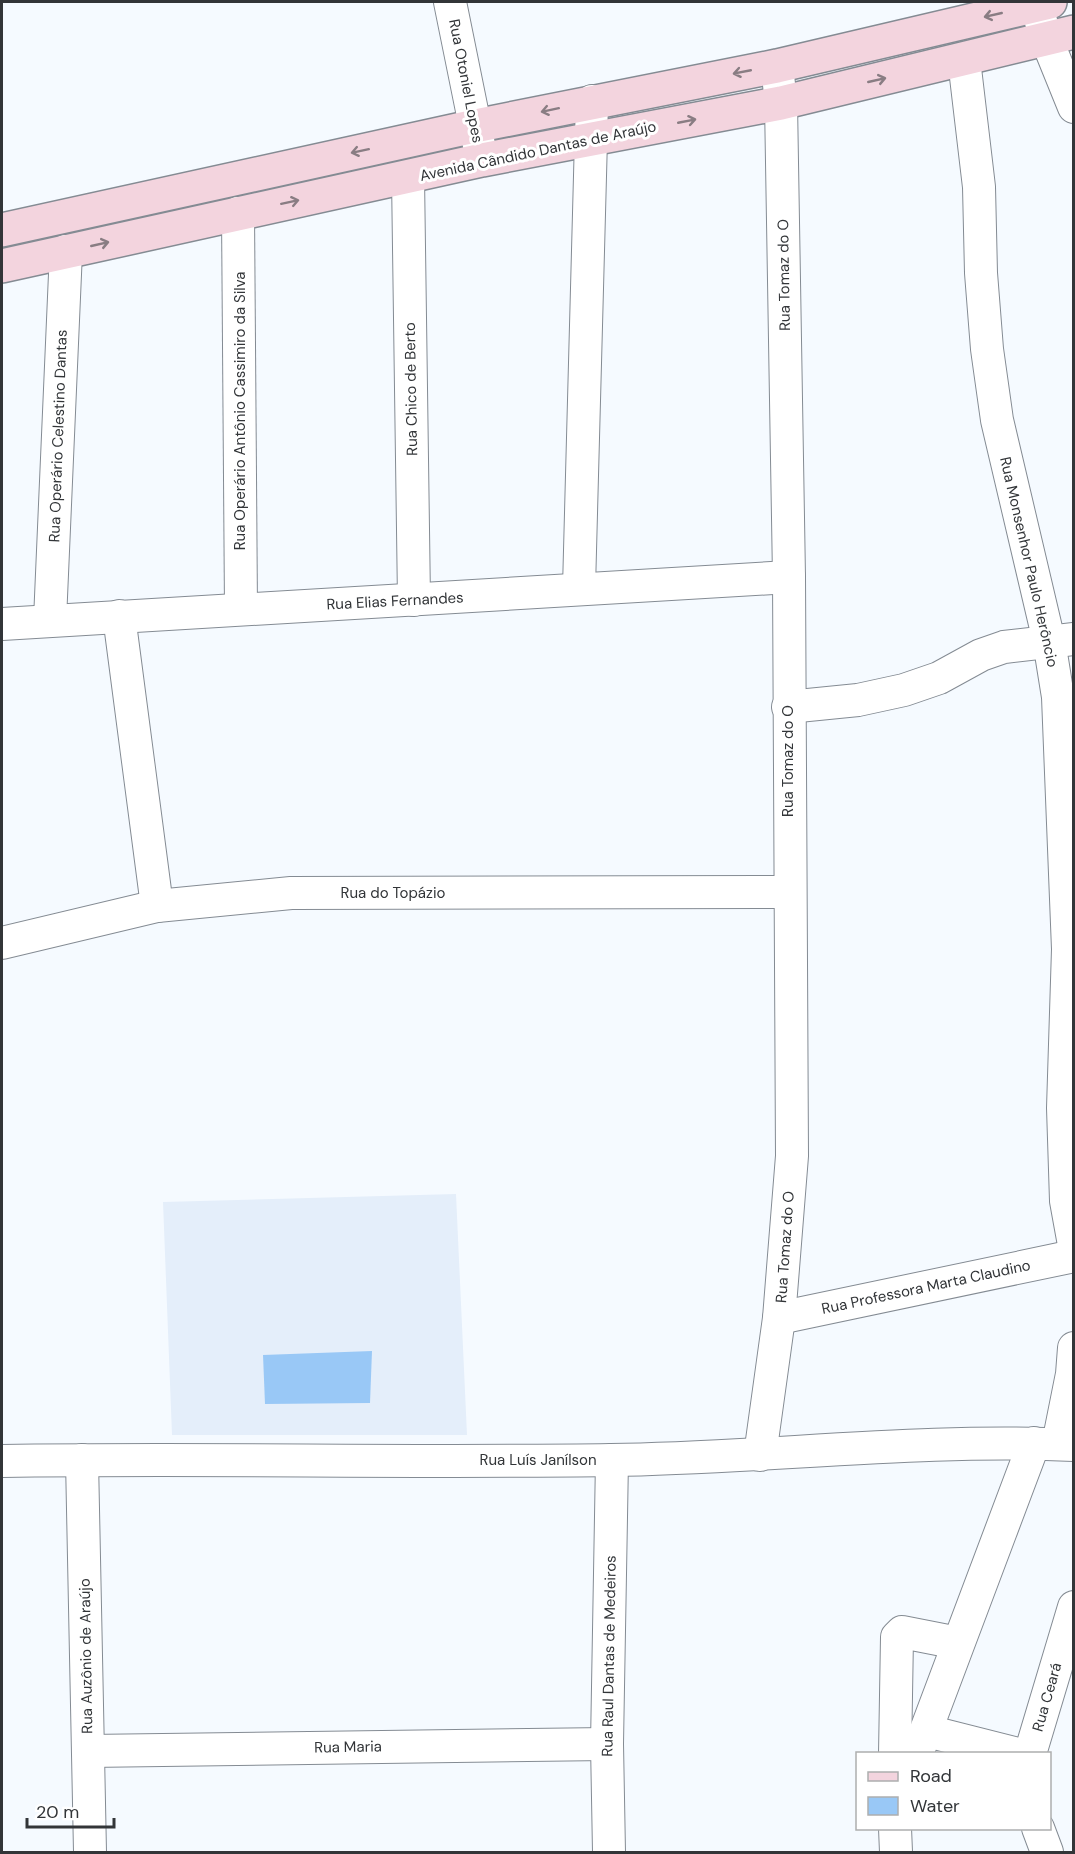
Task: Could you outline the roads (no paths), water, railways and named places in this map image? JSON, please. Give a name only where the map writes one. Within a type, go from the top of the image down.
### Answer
[{"type":"main road","points":[[2,230],[592,101],[777,66],[1043,3]]},
{"type":"main road","name":"Avenida Cândido Dantas de Araújo","points":[[2,266],[482,160],[781,103],[1060,35]]},
{"type":"street","name":"Rua Otoniel Lopes","points":[[450,2],[482,160]]},
{"type":"street","points":[[1043,3],[1060,35],[1074,107]]},
{"type":"street","name":"Rua Monsenhor Paulo Herôncio","points":[[964,60],[979,187],[982,284],[996,408],[1017,510],[1061,640],[1058,697],[1071,950],[1063,1108],[1066,1201],[1074,1245]]},
{"type":"street","name":"Rua Tomaz do O","points":[[760,1455],[780,1318],[792,1156],[789,577],[781,103],[777,66]]},
{"type":"street","points":[[579,588],[592,101]]},
{"type":"street","name":"Rua Chico de Berto","points":[[408,177],[414,600]]},
{"type":"street","name":"Rua Operário Antônio Cassimiro da Silva","points":[[238,213],[241,609]]},
{"type":"street","name":"Rua Operário Celestino Dantas","points":[[50,620],[66,251]]},
{"type":"street","name":"Rua Elias Fernandes","points":[[2,624],[789,577]]},
{"type":"street","points":[[120,616],[157,906]]},
{"type":"street","points":[[788,707],[858,700],[904,690],[939,678],[981,655],[1004,647],[1061,640]]},
{"type":"street","name":"Rua do Topázio","points":[[2,943],[157,906],[291,893],[789,892]]},
{"type":"street","name":"Rua Professora Marta Claudino","points":[[780,1318],[1074,1256]]},
{"type":"street","points":[[1002,1752],[922,1742],[958,1642],[1055,1444],[1072,1374],[1074,1348]]},
{"type":"street","name":"Rua Luís Janílson","points":[[2,1461],[612,1460],[760,1455],[923,1445],[1055,1444]]},
{"type":"street","name":"Rua Auzônio de Araújo","points":[[82,1460],[90,1852]]},
{"type":"street","name":"Rua Raul Dantas de Medeiros","points":[[609,1852],[607,1744],[612,1460]]},
{"type":"street","name":"Rua Ceará","points":[[1031,1752],[1064,1668],[1074,1607]]},
{"type":"street","points":[[895,1752],[898,1634],[902,1632],[958,1642]]},
{"type":"street","name":"Rua Maria","points":[[88,1751],[607,1744]]},
{"type":"street","points":[[895,1830],[896,1852]]},
{"type":"street","points":[[1039,1830],[1047,1852]]},
{"type":"water","points":[[372,1351],[370,1403],[265,1404],[263,1355]]}]
